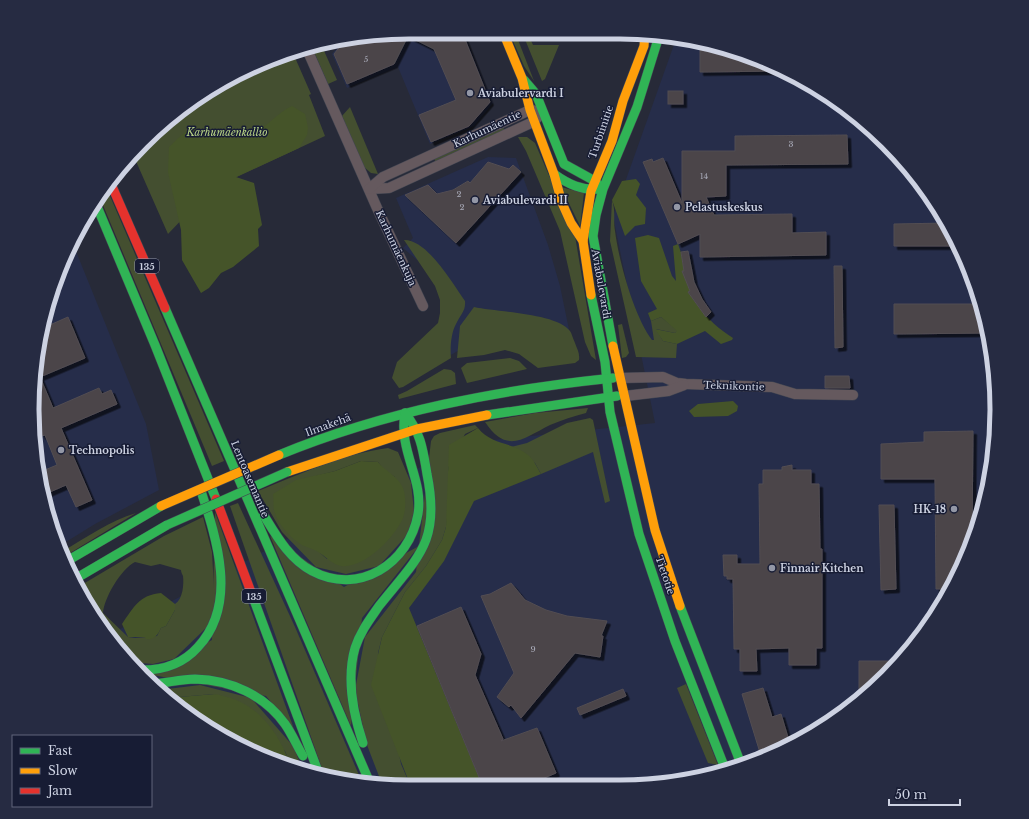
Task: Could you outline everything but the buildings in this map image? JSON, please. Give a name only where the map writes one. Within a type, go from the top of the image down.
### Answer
[{"type":"main road","name":"Aviabulevardi","points":[[506,39],[522,78],[530,110],[554,174],[562,203],[571,223],[583,241],[591,298],[604,355],[605,379]]},
{"type":"main road","name":"Turbiinitie","points":[[583,241],[591,191],[612,141],[623,101],[645,40]]},
{"type":"main road","name":"Turbiinitie","points":[[603,189],[639,99],[652,63],[658,41]]},
{"type":"main road","name":"Aviabulevardi","points":[[522,78],[536,94],[564,164],[570,170],[595,180],[603,189],[596,215],[593,236],[620,378]]},
{"type":"main road","points":[[554,174],[562,180],[591,191],[603,189]]},
{"type":"main road","name":"Lentoasemantie","points":[[113,188],[369,778]]},
{"type":"main road","name":"135","points":[[98,209],[185,418],[238,555],[315,767]]},
{"type":"main road","name":"Ilmakehä","points":[[71,559],[162,506],[279,455],[352,427],[405,413],[518,389],[620,378]]},
{"type":"main road","name":"Tietotie","points":[[620,378],[655,530],[689,632],[739,760]]},
{"type":"main road","name":"Tietotie","points":[[605,379],[610,412],[640,534],[675,641],[723,765]]},
{"type":"main road","points":[[79,577],[167,525],[287,472],[417,429],[507,410],[625,396]]},
{"type":"main road","points":[[242,488],[260,510],[284,546],[301,564],[312,571],[332,579],[344,581],[364,579],[378,573],[397,559],[404,550],[417,524],[419,512],[417,486],[403,434],[405,413]]},
{"type":"main road","points":[[371,778],[370,765],[358,730],[353,707],[350,682],[355,648],[363,629],[373,613],[420,557],[428,538],[433,513],[432,489],[417,429],[405,413]]},
{"type":"main road","points":[[146,669],[165,668],[188,658],[198,650],[210,634],[218,619],[221,603],[220,567],[215,541],[192,464],[185,418]]},
{"type":"main road","points":[[160,683],[205,680],[235,686],[250,692],[270,708],[283,722],[312,766]]},
{"type":"street","points":[[309,53],[369,189]]},
{"type":"street","name":"Karhumäentie","points":[[369,189],[383,177],[530,110],[543,111]]},
{"type":"street","name":"Karhumäentie","points":[[369,189],[389,188],[534,122],[543,111]]},
{"type":"street","name":"Karhumäenkuja","points":[[369,189],[423,306]]},
{"type":"street","name":"Teknikontie","points":[[620,378],[663,377],[677,383],[686,384],[772,387],[795,394],[853,395]]},
{"type":"street","name":"Teknikontie","points":[[625,396],[668,391],[686,384]]},
{"type":"shaded area","points":[[410,39],[466,39],[493,103],[474,126],[430,144],[398,67],[347,88],[332,54],[339,46],[361,42]]},
{"type":"shaded area","points":[[675,43],[715,52],[761,67],[783,77],[825,101],[864,131],[898,165],[928,204],[952,246],[970,290],[983,337],[987,361],[990,410],[987,458],[983,482],[970,529],[962,551],[940,595],[928,615],[898,654],[864,688],[825,718],[783,742],[739,760],[692,773],[668,777],[620,780],[385,779],[337,773],[314,767],[268,752],[246,742],[204,718],[184,703],[165,688],[131,654],[114,632],[465,443],[655,423],[613,216]]},
{"type":"shaded area","points":[[488,157],[516,158],[548,245],[560,286],[573,349],[461,349],[401,384],[446,315],[430,271],[403,248],[413,238],[396,198]]},
{"type":"shaded area","points":[[75,250],[146,424],[159,490],[95,524],[64,543],[46,482],[40,434],[40,385],[46,337],[59,290]]},
{"type":"green space","points":[[512,39],[518,39],[534,81],[524,66]]},
{"type":"green space","points":[[525,39],[530,39],[533,45],[559,45],[545,79],[542,81]]},
{"type":"green space","points":[[323,50],[337,80],[328,84],[314,52]]},
{"type":"green space","name":"Karhumäenkallio","points":[[295,58],[311,94],[309,95],[325,136],[211,189],[168,234],[136,160],[165,131],[204,101],[246,77]]},
{"type":"green space","points":[[292,106],[305,114],[308,128],[307,135],[299,148],[236,177],[254,183],[262,225],[258,229],[259,246],[233,267],[221,273],[209,288],[201,293],[182,260],[181,230],[168,172],[169,147],[186,132],[195,130],[202,130],[224,137],[239,139],[246,137],[258,131],[280,113]]},
{"type":"green space","points":[[350,107],[378,174],[371,173],[364,167],[342,116]]},
{"type":"green space","points":[[503,127],[505,132],[436,163],[434,158]]},
{"type":"green space","points":[[518,137],[527,137],[535,143],[575,236],[596,360],[591,356],[585,342],[560,231],[526,151]]},
{"type":"green space","points":[[636,179],[640,184],[636,195],[646,208],[645,224],[635,226],[625,236],[612,200],[622,181]]},
{"type":"green space","points":[[561,187],[584,193],[580,226]]},
{"type":"green space","points":[[109,193],[224,461],[212,466],[102,203]]},
{"type":"green space","points":[[612,200],[617,244],[633,303],[645,330],[652,340],[654,340],[651,321],[661,317],[678,331],[675,333],[656,329],[663,341],[677,344],[676,358],[636,357],[610,241]]},
{"type":"green space","points":[[648,235],[659,238],[672,276],[676,281],[673,246],[678,244],[685,264],[683,264],[685,276],[699,307],[714,324],[733,338],[732,340],[721,344],[705,331],[677,344],[663,341],[655,329],[675,333],[677,331],[661,317],[651,321],[648,313],[657,309],[641,281],[635,238]]},
{"type":"green space","points":[[404,240],[413,242],[430,254],[454,284],[465,301],[465,304],[464,310],[454,328],[451,345],[451,358],[399,388],[392,378],[397,362],[438,323],[440,313],[440,300],[435,286]]},
{"type":"green space","points":[[474,307],[540,317],[553,320],[563,325],[570,331],[578,351],[579,360],[575,363],[538,368],[519,354],[505,350],[484,355],[457,358],[460,326]]},
{"type":"green space","points":[[622,324],[629,353],[626,357],[622,358],[618,325]]},
{"type":"green space","points":[[510,358],[519,361],[527,369],[467,383],[461,368],[467,363]]},
{"type":"green space","points":[[444,369],[451,370],[455,373],[456,384],[399,399],[398,395]]},
{"type":"green space","points":[[733,401],[738,406],[737,411],[728,416],[694,417],[689,411],[698,404]]},
{"type":"green space","points":[[588,408],[586,413],[554,423],[532,435],[516,441],[508,441],[501,438],[493,432],[485,422],[535,413]]},
{"type":"green space","points":[[590,418],[593,420],[610,501],[605,503],[593,452],[541,474],[535,463],[511,447],[527,443],[567,423]]},
{"type":"green space","points":[[475,425],[478,428],[465,434],[448,468],[448,510],[446,527],[442,540],[426,566],[405,592],[382,637],[378,653],[401,764],[408,780],[380,779],[367,745],[355,690],[365,637],[416,572],[431,441],[434,436],[440,433]]},
{"type":"green space","points":[[478,428],[489,438],[516,448],[528,455],[534,461],[541,474],[474,501],[444,561],[409,608],[480,780],[408,780],[371,685],[382,637],[405,592],[426,566],[442,540],[446,527],[449,445]]},
{"type":"green space","points":[[388,448],[398,452],[411,483],[414,511],[408,534],[379,566],[346,574],[316,567],[282,532],[258,491],[322,465]],"holes":[[[361,461],[378,462],[385,471],[395,477],[327,559],[320,553],[316,476],[335,471]]]},
{"type":"green space","points":[[361,461],[378,462],[398,480],[404,491],[405,511],[399,526],[378,550],[369,557],[350,566],[341,566],[297,542],[289,534],[281,525],[276,515],[273,494],[296,480],[335,471]]},
{"type":"green space","points":[[238,503],[295,627],[360,777],[322,769],[230,506]]},
{"type":"green space","points":[[215,512],[294,729],[266,696],[152,675],[150,673],[212,640]]},
{"type":"green space","points":[[136,513],[68,554],[66,549],[126,516]]},
{"type":"green space","points":[[203,517],[212,552],[215,607],[207,627],[174,659],[153,664],[140,663],[131,654],[101,615],[83,584],[164,536]],"holes":[[[135,562],[151,566],[160,564],[181,570],[183,576],[183,587],[180,599],[175,604],[175,610],[166,626],[161,628],[157,636],[135,638],[128,637],[103,613],[106,600],[119,577]]]},
{"type":"green space","points":[[270,536],[344,587],[419,546],[362,618],[351,726]]},
{"type":"green space","points":[[161,593],[175,604],[175,610],[166,626],[161,628],[157,635],[151,639],[146,639],[145,637],[128,637],[122,624],[134,607],[147,596]]},
{"type":"green space","points":[[686,684],[718,765],[708,763],[677,688]]},
{"type":"green space","points":[[200,685],[251,698],[293,746],[300,763],[288,759],[285,751],[215,694],[177,697],[166,689]]},
{"type":"green space","points":[[215,694],[231,698],[246,705],[255,711],[270,727],[277,736],[288,759],[246,742],[224,730],[204,718],[177,697]]},
{"type":"traffic: fast","points":[[613,346],[593,236],[596,215],[603,189],[637,107],[657,41]]},
{"type":"traffic: fast","points":[[524,80],[536,94],[564,164],[593,180],[601,187]]},
{"type":"traffic: fast","points":[[554,174],[581,188],[600,189]]},
{"type":"traffic: fast","points":[[98,209],[155,345],[216,499]]},
{"type":"traffic: fast","points":[[591,295],[605,362],[610,412],[639,534],[675,641],[723,765]]},
{"type":"traffic: fast","points":[[165,308],[368,778]]},
{"type":"traffic: fast","points":[[279,455],[360,426],[443,404],[527,389],[613,378]]},
{"type":"traffic: fast","points":[[487,415],[617,396]]},
{"type":"traffic: fast","points":[[263,514],[278,538],[296,560],[312,571],[330,578],[347,580],[364,577],[379,571],[393,561],[404,548],[413,532],[418,514],[418,489],[405,440],[405,413]]},
{"type":"traffic: fast","points":[[363,743],[356,720],[352,696],[351,672],[355,648],[369,621],[379,606],[415,561],[423,547],[428,533],[431,516],[431,497],[422,449],[415,428],[405,413]]},
{"type":"traffic: fast","points":[[167,525],[287,472]]},
{"type":"traffic: fast","points":[[147,670],[171,666],[192,653],[210,630],[218,611],[221,592],[218,551],[201,491]]},
{"type":"traffic: fast","points":[[71,559],[161,506]]},
{"type":"traffic: fast","points":[[79,577],[167,525]]},
{"type":"traffic: fast","points":[[251,592],[317,768]]},
{"type":"traffic: fast","points":[[680,606],[739,760]]},
{"type":"traffic: fast","points":[[160,683],[195,679],[208,680],[221,682],[246,691],[257,697],[277,714],[288,728],[303,756]]},
{"type":"traffic: slow","points":[[506,39],[522,78],[530,110],[554,174],[562,203],[571,223],[583,241],[591,295]]},
{"type":"traffic: slow","points":[[583,241],[591,191],[612,141],[623,101],[644,46],[644,40]]},
{"type":"traffic: slow","points":[[613,346],[655,530],[680,606]]},
{"type":"traffic: slow","points":[[287,472],[417,429],[487,415]]},
{"type":"traffic: slow","points":[[161,506],[279,455]]},
{"type":"traffic: jam","points":[[113,188],[165,308]]},
{"type":"traffic: jam","points":[[216,499],[251,592]]},
{"type":"place","name":"Aviabulervardi I","points":[[470,93]]},
{"type":"place","name":"Aviabulevardi II","points":[[475,200]]},
{"type":"place","name":"Pelastuskeskus","points":[[677,207]]},
{"type":"place","name":"Technopolis","points":[[61,450]]},
{"type":"place","name":"HK-18","points":[[954,509]]},
{"type":"place","name":"Finnair Kitchen","points":[[772,568]]}]
